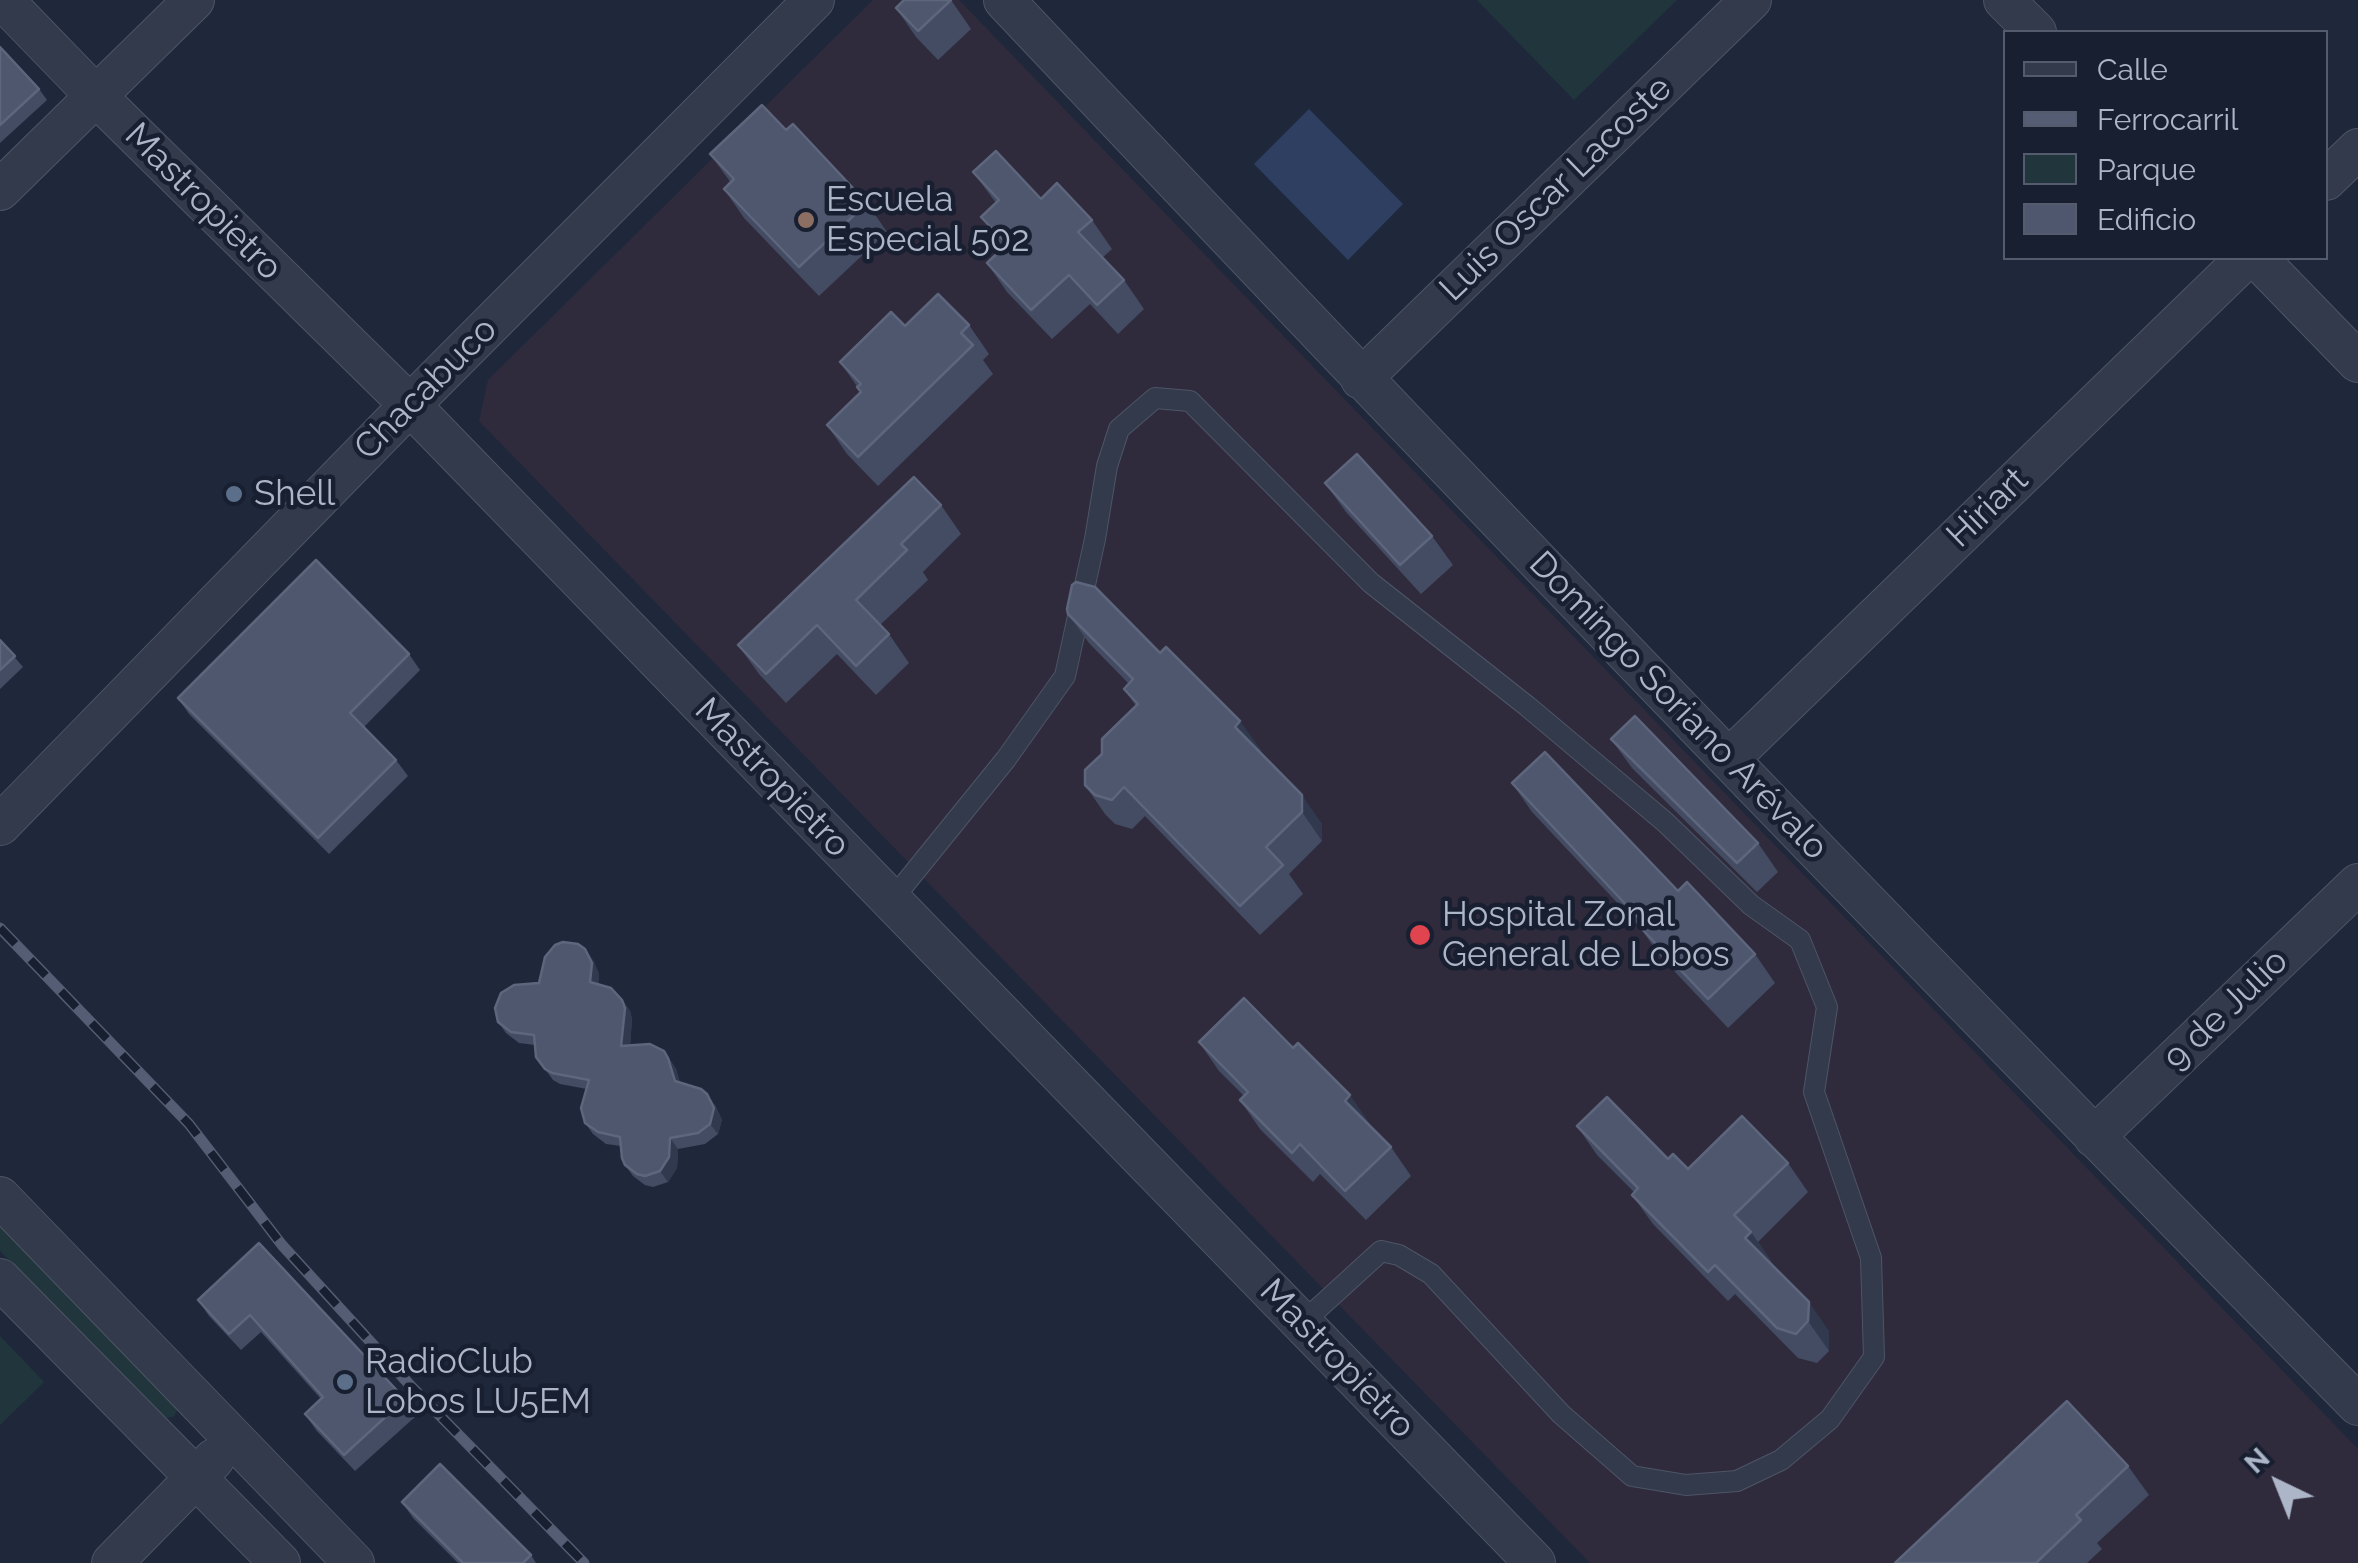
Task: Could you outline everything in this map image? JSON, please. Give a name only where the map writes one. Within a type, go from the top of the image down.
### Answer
[{"type":"street","name":"Mastropietro","points":[[4,0],[410,405],[1534,1563]]},
{"type":"street","points":[[0,190],[194,0]]},
{"type":"street","name":"Chacabuco","points":[[0,825],[410,405],[814,0]]},
{"type":"street","name":"Domingo Soriano Arévalo","points":[[1004,0],[1362,379],[2358,1406]]},
{"type":"street","name":"Luis Oscar Lacoste","points":[[1362,379],[1751,0]]},
{"type":"street","points":[[2004,0],[2034,30]]},
{"type":"street","points":[[2328,178],[2358,149]]},
{"type":"street","name":"Hiriart","points":[[1729,759],[2244,260]]},
{"type":"street","points":[[2259,260],[2358,362]]},
{"type":"street","name":"9 de Julio","points":[[2094,1137],[2358,884]]},
{"type":"street","points":[[0,1197],[354,1563]]},
{"type":"street","points":[[0,1279],[280,1563]]},
{"type":"street","points":[[112,1563],[234,1438]]},
{"type":"lane","points":[[891,901],[1006,759],[1065,676],[1107,466],[1119,429],[1155,398],[1190,401],[1371,583],[1527,706],[1665,822],[1751,905],[1800,940],[1827,1008],[1814,1092],[1870,1258],[1874,1357],[1830,1419],[1780,1460],[1737,1482],[1686,1485],[1632,1476],[1561,1414],[1431,1274],[1399,1255],[1381,1251],[1302,1323]]},
{"type":"shaded area","name":"Hospital Zonal General de Lobos","points":[[873,0],[959,0],[2358,1449],[2358,1563],[1590,1563],[479,421],[488,380]]},
{"type":"green space","points":[[1477,0],[1677,0],[1574,100]]},
{"type":"green space","points":[[0,1227],[175,1404],[174,1416],[163,1416],[0,1251]]},
{"type":"green space","points":[[0,1336],[44,1382],[0,1425]]},
{"type":"water","points":[[1309,109],[1403,204],[1348,260],[1254,164]]},
{"type":"building","points":[[904,0],[951,0],[918,31],[896,8]]},
{"type":"building","points":[[0,47],[39,89],[0,125]]},
{"type":"building","points":[[762,105],[786,130],[793,124],[867,203],[799,267],[724,189],[734,179],[710,154]]},
{"type":"building","points":[[996,151],[1041,199],[1057,183],[1092,220],[1078,232],[1124,280],[1097,305],[1069,275],[1031,310],[987,263],[1007,244],[981,217],[999,200],[973,172]]},
{"type":"building","points":[[938,294],[969,325],[961,333],[973,345],[858,457],[827,425],[861,392],[857,387],[861,384],[840,362],[891,312],[905,326]]},
{"type":"building","points":[[1357,454],[1432,536],[1400,565],[1325,483]]},
{"type":"building","points":[[914,477],[941,505],[901,544],[907,550],[856,600],[889,634],[856,666],[817,625],[766,674],[738,645]]},
{"type":"building","points":[[316,560],[409,654],[350,713],[396,760],[318,838],[178,698]]},
{"type":"building","points":[[1076,582],[1095,587],[1160,653],[1166,647],[1240,721],[1235,727],[1302,795],[1302,812],[1266,847],[1283,865],[1240,906],[1124,787],[1112,800],[1095,795],[1085,785],[1085,770],[1102,754],[1102,739],[1138,704],[1124,689],[1133,679],[1068,614],[1072,585]]},
{"type":"building","points":[[0,640],[15,656],[0,670]]},
{"type":"building","points":[[1635,716],[1758,843],[1737,863],[1611,739]]},
{"type":"building","points":[[1545,752],[1678,891],[1687,882],[1755,954],[1708,999],[1640,927],[1644,924],[1512,783]]},
{"type":"building","points":[[563,942],[585,949],[592,963],[590,982],[611,988],[622,1000],[625,1008],[621,1046],[650,1044],[664,1051],[675,1081],[701,1089],[714,1108],[710,1124],[698,1133],[670,1138],[669,1157],[660,1171],[645,1176],[625,1165],[620,1137],[598,1132],[585,1123],[581,1108],[589,1080],[545,1069],[536,1057],[534,1035],[511,1032],[498,1022],[495,1008],[501,993],[514,985],[539,983],[545,957]]},
{"type":"building","points":[[1244,998],[1293,1048],[1298,1043],[1350,1095],[1345,1101],[1391,1147],[1345,1191],[1300,1144],[1292,1153],[1240,1100],[1248,1092],[1199,1042]]},
{"type":"building","points":[[1607,1097],[1668,1159],[1673,1154],[1688,1169],[1742,1116],[1788,1163],[1734,1215],[1751,1232],[1745,1238],[1809,1302],[1808,1321],[1796,1334],[1777,1328],[1715,1265],[1708,1272],[1632,1195],[1638,1188],[1577,1126]]},
{"type":"building","name":"RadioClub Lobos LU5EM","points":[[259,1243],[405,1399],[344,1455],[305,1414],[323,1397],[250,1315],[229,1334],[198,1300]]},
{"type":"building","points":[[2067,1401],[2128,1466],[2076,1515],[2081,1520],[2036,1563],[1895,1563]]},
{"type":"building","points":[[440,1464],[531,1555],[523,1563],[463,1563],[402,1502]]},
{"type":"railway","points":[[0,928],[189,1124],[282,1245],[409,1384],[584,1563]]},
{"type":"place","name":"Escuela Especial 502","points":[[806,220]]},
{"type":"place","name":"Shell","points":[[234,494]]},
{"type":"place","name":"Hospital Zonal General de Lobos","points":[[1420,935]]},
{"type":"place","name":"RadioClub Lobos LU5EM","points":[[345,1382]]}]
